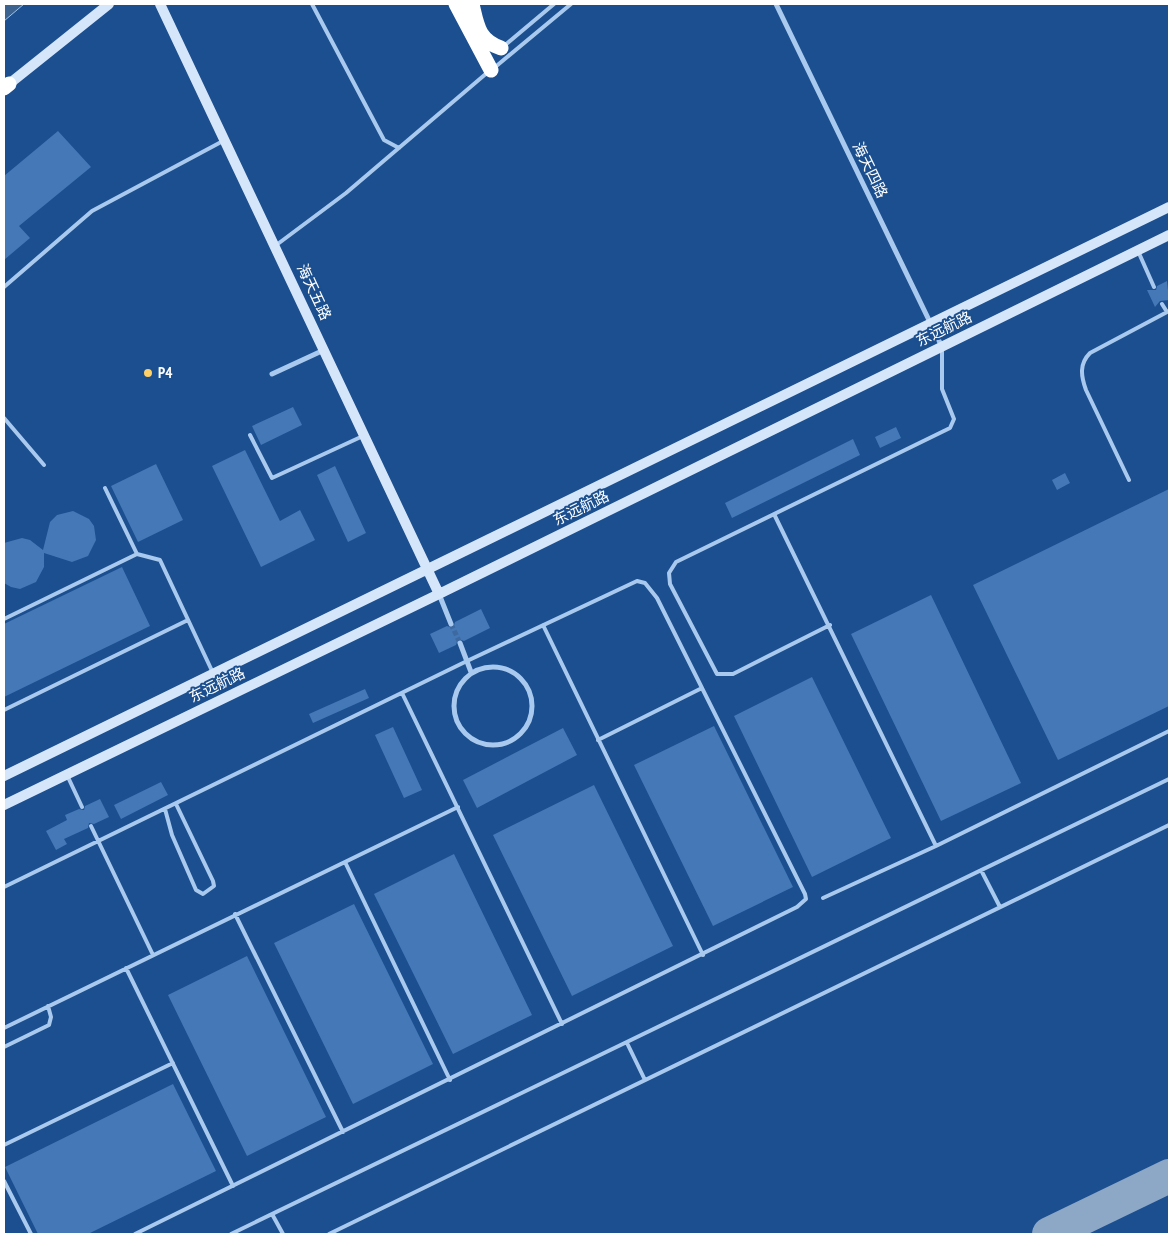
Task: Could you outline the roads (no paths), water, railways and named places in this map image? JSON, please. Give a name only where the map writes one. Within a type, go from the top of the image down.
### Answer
[{"type":"highway","points":[[456,4],[490,70]]},
{"type":"highway","points":[[472,4],[478,30],[489,44],[501,48]]},
{"type":"street","points":[[5,87],[109,4]]},
{"type":"street","name":"海天五路","points":[[160,4],[439,594]]},
{"type":"street","name":"海天四路","points":[[776,4],[942,347]]},
{"type":"street","name":"东远航路","points":[[4,776],[1169,207]]},
{"type":"street","name":"东远航路","points":[[4,805],[439,594],[1169,235]]},
{"type":"street","points":[[272,374],[324,350]]},
{"type":"street","points":[[439,594],[451,624]]},
{"type":"street","points":[[460,643],[471,672]]},
{"type":"street","points":[[487,666],[505,668],[520,676],[530,691],[532,708],[529,722],[521,734],[510,742],[496,746],[482,744],[468,738],[458,726],[453,712],[454,696],[460,682],[471,672],[487,666]]},
{"type":"lane","points":[[312,4],[384,140],[399,148]]},
{"type":"lane","points":[[501,48],[554,4]]},
{"type":"lane","points":[[275,246],[346,193],[490,70],[572,4]]},
{"type":"lane","points":[[4,287],[92,211],[225,140]]},
{"type":"lane","points":[[1138,251],[1154,287]]},
{"type":"lane","points":[[1129,480],[1082,381],[1082,364],[1090,353],[1168,311],[1162,304]]},
{"type":"lane","points":[[830,625],[733,674],[722,676],[715,671],[670,584],[669,573],[676,562],[950,428],[954,419],[942,389],[942,347]]},
{"type":"lane","points":[[4,418],[44,465]]},
{"type":"lane","points":[[250,436],[272,478],[365,435]]},
{"type":"lane","points":[[105,488],[137,554]]},
{"type":"lane","points":[[774,514],[830,625],[936,846]]},
{"type":"lane","points":[[4,619],[137,554],[160,560],[213,673]]},
{"type":"lane","points":[[4,887],[466,661],[626,584],[637,581],[645,582],[657,598],[805,894],[806,899],[797,907],[703,955],[135,1234]]},
{"type":"lane","points":[[4,710],[188,620]]},
{"type":"lane","points":[[543,625],[703,955]]},
{"type":"lane","points":[[598,740],[702,688]]},
{"type":"lane","points":[[402,693],[562,1024]]},
{"type":"lane","points":[[823,898],[936,846],[1169,732]]},
{"type":"lane","points":[[66,775],[82,807]]},
{"type":"lane","points":[[231,1234],[1169,779]]},
{"type":"lane","points":[[165,809],[172,835],[196,890],[203,894],[214,886],[213,881],[176,804]]},
{"type":"lane","points":[[4,1028],[458,807]]},
{"type":"lane","points":[[329,1234],[1169,824]]},
{"type":"lane","points":[[91,826],[154,955]]},
{"type":"lane","points":[[345,862],[450,1080]]},
{"type":"lane","points":[[981,870],[1000,907]]},
{"type":"lane","points":[[235,914],[343,1132]]},
{"type":"lane","points":[[126,968],[233,1186]]},
{"type":"lane","points":[[4,1047],[49,1025],[51,1017],[48,1006]]},
{"type":"lane","points":[[627,1043],[645,1080]]},
{"type":"lane","points":[[4,1145],[173,1063]]},
{"type":"lane","points":[[4,1181],[32,1234]]},
{"type":"lane","points":[[272,1214],[283,1234]]},
{"type":"water","points":[[4,4],[24,4],[4,21]]},
{"type":"tunnel","points":[[451,624],[460,643]]},
{"type":"place","name":"P4","points":[[148,373]]}]
